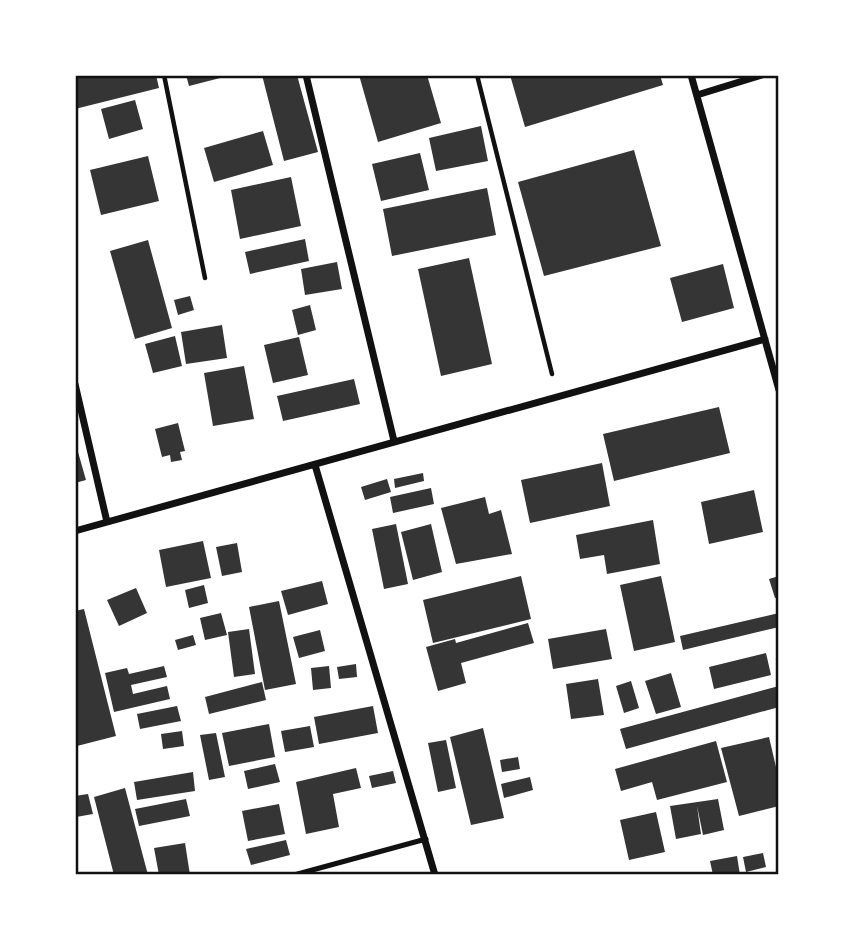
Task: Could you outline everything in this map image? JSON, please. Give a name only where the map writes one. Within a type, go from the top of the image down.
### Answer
[{"type":"street","points":[[306,75],[394,441]]},
{"type":"street","points":[[691,75],[779,390]]},
{"type":"street","points":[[697,95],[762,75]]},
{"type":"street","points":[[75,531],[765,340]]},
{"type":"street","points":[[75,384],[107,522]]},
{"type":"street","points":[[315,465],[436,875]]},
{"type":"lane","points":[[294,875],[427,838]]},
{"type":"path","points":[[164,75],[205,278]]},
{"type":"path","points":[[477,75],[558,396]]},
{"type":"building","points":[[75,75],[156,75],[159,88],[75,109]]},
{"type":"building","points":[[186,75],[228,75],[228,76],[189,86]]},
{"type":"building","points":[[262,75],[297,75],[318,152],[284,161]]},
{"type":"building","points":[[359,75],[427,75],[441,123],[378,142]]},
{"type":"building","points":[[510,75],[660,75],[663,85],[525,127]]},
{"type":"building","points":[[135,100],[143,129],[109,139],[101,109]]},
{"type":"building","points":[[481,126],[488,161],[436,171],[429,138]]},
{"type":"building","points":[[263,131],[273,165],[214,182],[204,148]]},
{"type":"building","points":[[634,150],[661,246],[544,276],[518,182]]},
{"type":"building","points":[[420,153],[429,190],[381,201],[372,164]]},
{"type":"building","points":[[148,156],[159,201],[101,215],[90,170]]},
{"type":"building","points":[[291,177],[301,226],[240,239],[231,190]]},
{"type":"building","points":[[487,188],[496,235],[392,256],[383,209]]},
{"type":"building","points":[[305,239],[309,261],[250,274],[245,252]]},
{"type":"building","points":[[148,240],[172,328],[135,339],[110,251]]},
{"type":"building","points":[[469,258],[492,364],[441,376],[418,269]]},
{"type":"building","points":[[337,262],[342,289],[305,295],[301,269]]},
{"type":"building","points":[[723,264],[734,308],[682,322],[670,278]]},
{"type":"building","points":[[190,296],[194,310],[178,315],[174,300]]},
{"type":"building","points":[[310,305],[316,330],[298,335],[292,310]]},
{"type":"building","points":[[222,325],[227,358],[186,364],[181,332]]},
{"type":"building","points":[[175,336],[182,366],[153,373],[145,344]]},
{"type":"building","points":[[299,337],[308,375],[273,383],[264,345]]},
{"type":"building","points":[[244,366],[254,419],[213,426],[204,373]]},
{"type":"building","points":[[354,379],[360,404],[283,421],[277,396]]},
{"type":"building","points":[[719,407],[730,453],[614,481],[603,434]]},
{"type":"building","points":[[178,423],[185,451],[180,452],[182,460],[171,462],[170,455],[162,457],[155,429]]},
{"type":"building","points":[[75,452],[78,452],[86,480],[75,483]]},
{"type":"building","points":[[602,463],[610,506],[530,523],[521,480]]},
{"type":"building","points":[[423,473],[424,481],[395,488],[394,479]]},
{"type":"building","points":[[387,479],[391,492],[365,500],[361,487]]},
{"type":"building","points":[[431,488],[434,504],[393,513],[390,497]]},
{"type":"building","points":[[754,490],[763,532],[709,544],[701,502]]},
{"type":"building","points":[[485,497],[489,514],[501,510],[512,554],[456,564],[441,508]]},
{"type":"building","points":[[653,520],[660,564],[607,574],[604,555],[580,559],[576,535]]},
{"type":"building","points":[[396,524],[408,584],[384,589],[372,529]]},
{"type":"building","points":[[431,524],[442,572],[413,580],[401,532]]},
{"type":"building","points":[[203,541],[211,578],[166,587],[159,550]]},
{"type":"building","points":[[237,543],[242,572],[222,576],[216,547]]},
{"type":"building","points":[[521,576],[531,619],[433,643],[423,600]]},
{"type":"building","points":[[661,576],[675,642],[634,651],[620,585]]},
{"type":"building","points":[[779,576],[779,597],[775,598],[769,579]]},
{"type":"building","points":[[322,581],[328,604],[288,615],[281,591]]},
{"type":"building","points":[[204,585],[208,603],[189,608],[185,590]]},
{"type":"building","points":[[136,588],[147,613],[119,626],[107,600]]},
{"type":"building","points":[[279,601],[296,684],[265,690],[249,607]]},
{"type":"building","points":[[84,609],[116,736],[77,746],[75,611]]},
{"type":"building","points":[[221,613],[227,635],[205,640],[200,618]]},
{"type":"building","points":[[779,613],[779,627],[683,650],[680,636]]},
{"type":"building","points":[[528,623],[534,643],[461,663],[466,683],[438,691],[426,647],[455,639],[456,643]]},
{"type":"building","points":[[249,629],[255,674],[234,677],[228,632]]},
{"type":"building","points":[[606,629],[612,659],[553,669],[548,639]]},
{"type":"building","points":[[320,630],[325,651],[299,658],[293,637]]},
{"type":"building","points":[[193,635],[196,645],[178,650],[175,640]]},
{"type":"building","points":[[766,653],[771,675],[714,689],[709,667]]},
{"type":"building","points":[[356,664],[357,677],[339,679],[337,667]]},
{"type":"building","points":[[164,666],[167,677],[131,685],[133,694],[167,686],[170,699],[114,712],[105,673],[127,668],[129,674]]},
{"type":"building","points":[[329,666],[331,688],[313,690],[311,668]]},
{"type":"building","points":[[671,673],[681,707],[656,714],[645,681]]},
{"type":"building","points":[[598,679],[604,715],[571,719],[566,684]]},
{"type":"building","points":[[631,681],[639,708],[624,713],[616,686]]},
{"type":"building","points":[[262,682],[266,700],[209,714],[205,697]]},
{"type":"building","points":[[779,686],[779,707],[626,749],[620,729]]},
{"type":"building","points":[[177,706],[181,721],[140,729],[137,714]]},
{"type":"building","points":[[373,706],[378,733],[319,744],[314,717]]},
{"type":"building","points":[[269,724],[275,757],[229,766],[222,733]]},
{"type":"building","points":[[310,726],[314,747],[285,752],[281,731]]},
{"type":"building","points":[[483,728],[504,818],[471,825],[450,737]]},
{"type":"building","points":[[182,731],[184,746],[163,749],[161,734]]},
{"type":"building","points":[[216,733],[225,777],[209,780],[200,735]]},
{"type":"building","points":[[769,737],[776,767],[779,766],[779,806],[739,816],[721,748]]},
{"type":"building","points":[[446,740],[456,788],[438,792],[428,743]]},
{"type":"building","points":[[716,741],[727,782],[657,800],[652,782],[621,791],[615,769]]},
{"type":"building","points":[[518,757],[520,769],[502,772],[500,760]]},
{"type":"building","points":[[275,764],[280,782],[248,789],[244,771]]},
{"type":"building","points":[[356,768],[361,788],[333,794],[339,827],[306,834],[296,782]]},
{"type":"building","points":[[393,771],[396,783],[372,788],[369,776]]},
{"type":"building","points":[[193,772],[195,791],[137,800],[134,782]]},
{"type":"building","points":[[530,777],[533,790],[504,798],[501,784]]},
{"type":"building","points":[[125,788],[148,875],[114,875],[94,797]]},
{"type":"building","points":[[88,794],[93,814],[76,817],[75,796]]},
{"type":"building","points":[[186,799],[190,816],[139,826],[135,809]]},
{"type":"building","points":[[718,799],[724,830],[703,835],[697,806],[701,834],[676,839],[670,806]]},
{"type":"building","points":[[279,804],[285,834],[248,841],[242,811]]},
{"type":"building","points":[[656,812],[665,852],[629,860],[620,820]]},
{"type":"building","points":[[286,840],[290,855],[251,865],[246,849]]},
{"type":"building","points":[[185,843],[190,875],[159,875],[154,848]]},
{"type":"building","points":[[763,853],[766,867],[746,872],[743,857]]},
{"type":"building","points":[[737,856],[740,875],[713,875],[710,861]]}]
